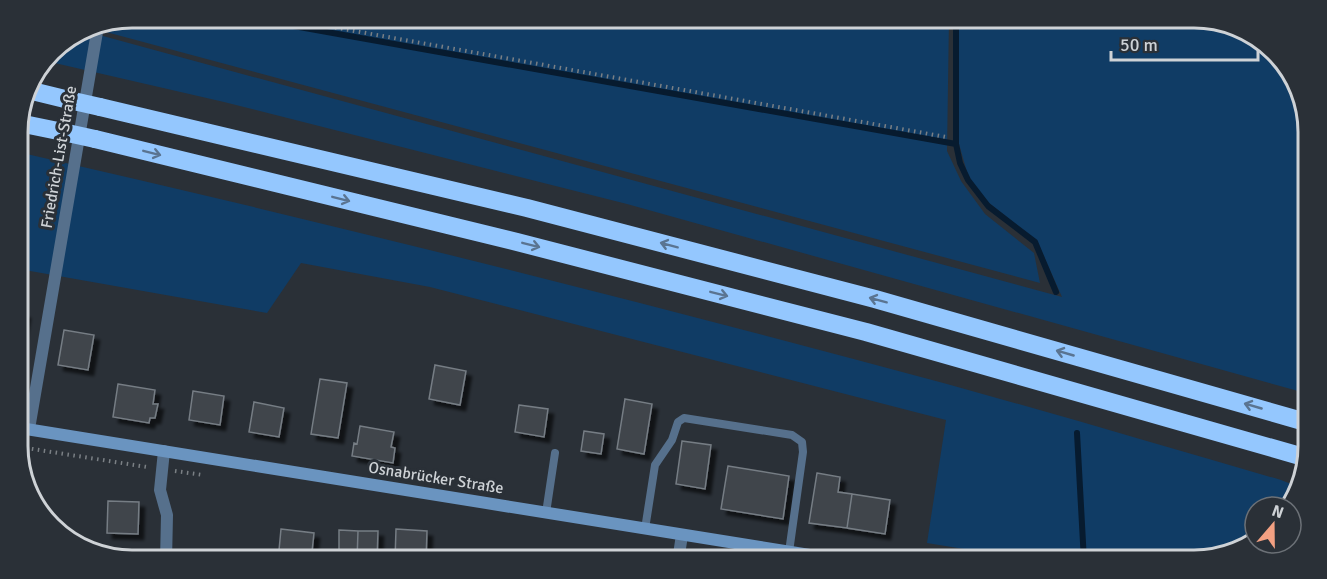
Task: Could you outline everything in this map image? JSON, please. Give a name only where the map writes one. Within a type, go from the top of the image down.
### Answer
[{"type":"highway","points":[[37,92],[550,214],[875,299],[1298,420]]},
{"type":"highway","points":[[29,125],[518,242],[866,332],[1297,455]]},
{"type":"main road","name":"Osnabrücker Straße","points":[[28,429],[776,550]]},
{"type":"street","name":"Friedrich-List-Straße","points":[[28,406],[96,35]]},
{"type":"street","points":[[164,451],[160,490],[167,515],[166,550]]},
{"type":"street","points":[[680,550],[682,535]]},
{"type":"lane","points":[[645,529],[655,465],[672,440],[678,422],[684,418],[792,435],[801,442],[803,453],[789,550]]},
{"type":"lane","points":[[546,513],[555,453]]},
{"type":"path","points":[[338,28],[946,137]]},
{"type":"path","points":[[28,448],[43,451]]},
{"type":"shaded area","points":[[133,28],[949,28],[947,151],[961,181],[985,214],[1034,253],[1040,283],[106,32]]},
{"type":"shaded area","points":[[959,28],[1194,28],[1234,36],[1258,50],[1277,69],[1285,81],[1298,119],[1298,391],[627,204],[224,102],[55,63],[81,42],[98,35],[1062,297],[1037,241],[989,203],[969,179],[959,144]]},
{"type":"shaded area","points":[[29,155],[368,235],[831,353],[989,396],[1291,484],[1286,495],[1243,495],[1243,538],[1214,548],[1201,550],[970,550],[927,543],[946,420],[430,287],[301,263],[267,313],[29,271]]},
{"type":"building","points":[[64,330],[94,335],[88,370],[58,365]]},
{"type":"building","points":[[435,365],[466,371],[460,405],[429,399]]},
{"type":"building","points":[[320,379],[347,383],[338,438],[311,434]]},
{"type":"building","points":[[118,384],[155,390],[153,404],[158,404],[155,418],[150,418],[149,423],[113,417]]},
{"type":"building","points":[[193,391],[224,396],[220,425],[189,420]]},
{"type":"building","points":[[625,399],[652,404],[644,454],[617,449]]},
{"type":"building","points":[[254,402],[284,408],[279,437],[249,432]]},
{"type":"building","points":[[519,405],[548,409],[544,437],[515,432]]},
{"type":"building","points":[[360,426],[394,432],[391,447],[395,448],[393,463],[352,456]]},
{"type":"building","points":[[584,431],[604,434],[601,454],[581,451]]},
{"type":"building","points":[[682,441],[711,445],[705,489],[676,484]]},
{"type":"building","points":[[728,466],[789,476],[783,519],[721,509]]},
{"type":"building","points":[[817,473],[840,477],[838,492],[852,494],[847,528],[809,523]]},
{"type":"building","points":[[852,494],[890,500],[885,534],[847,528]]},
{"type":"building","points":[[108,501],[139,502],[138,534],[107,533]]},
{"type":"building","points":[[281,529],[314,533],[312,550],[279,550]]},
{"type":"building","points":[[396,529],[427,531],[426,550],[395,550]]},
{"type":"building","points":[[339,530],[358,531],[357,550],[339,550]]},
{"type":"building","points":[[358,531],[378,531],[377,550],[357,550]]},
{"type":"waterway","points":[[304,28],[956,144]]},
{"type":"waterway","points":[[956,28],[956,144],[960,163],[968,180],[988,206],[1035,242],[1056,292]]},
{"type":"waterway","points":[[1077,433],[1083,550]]}]
